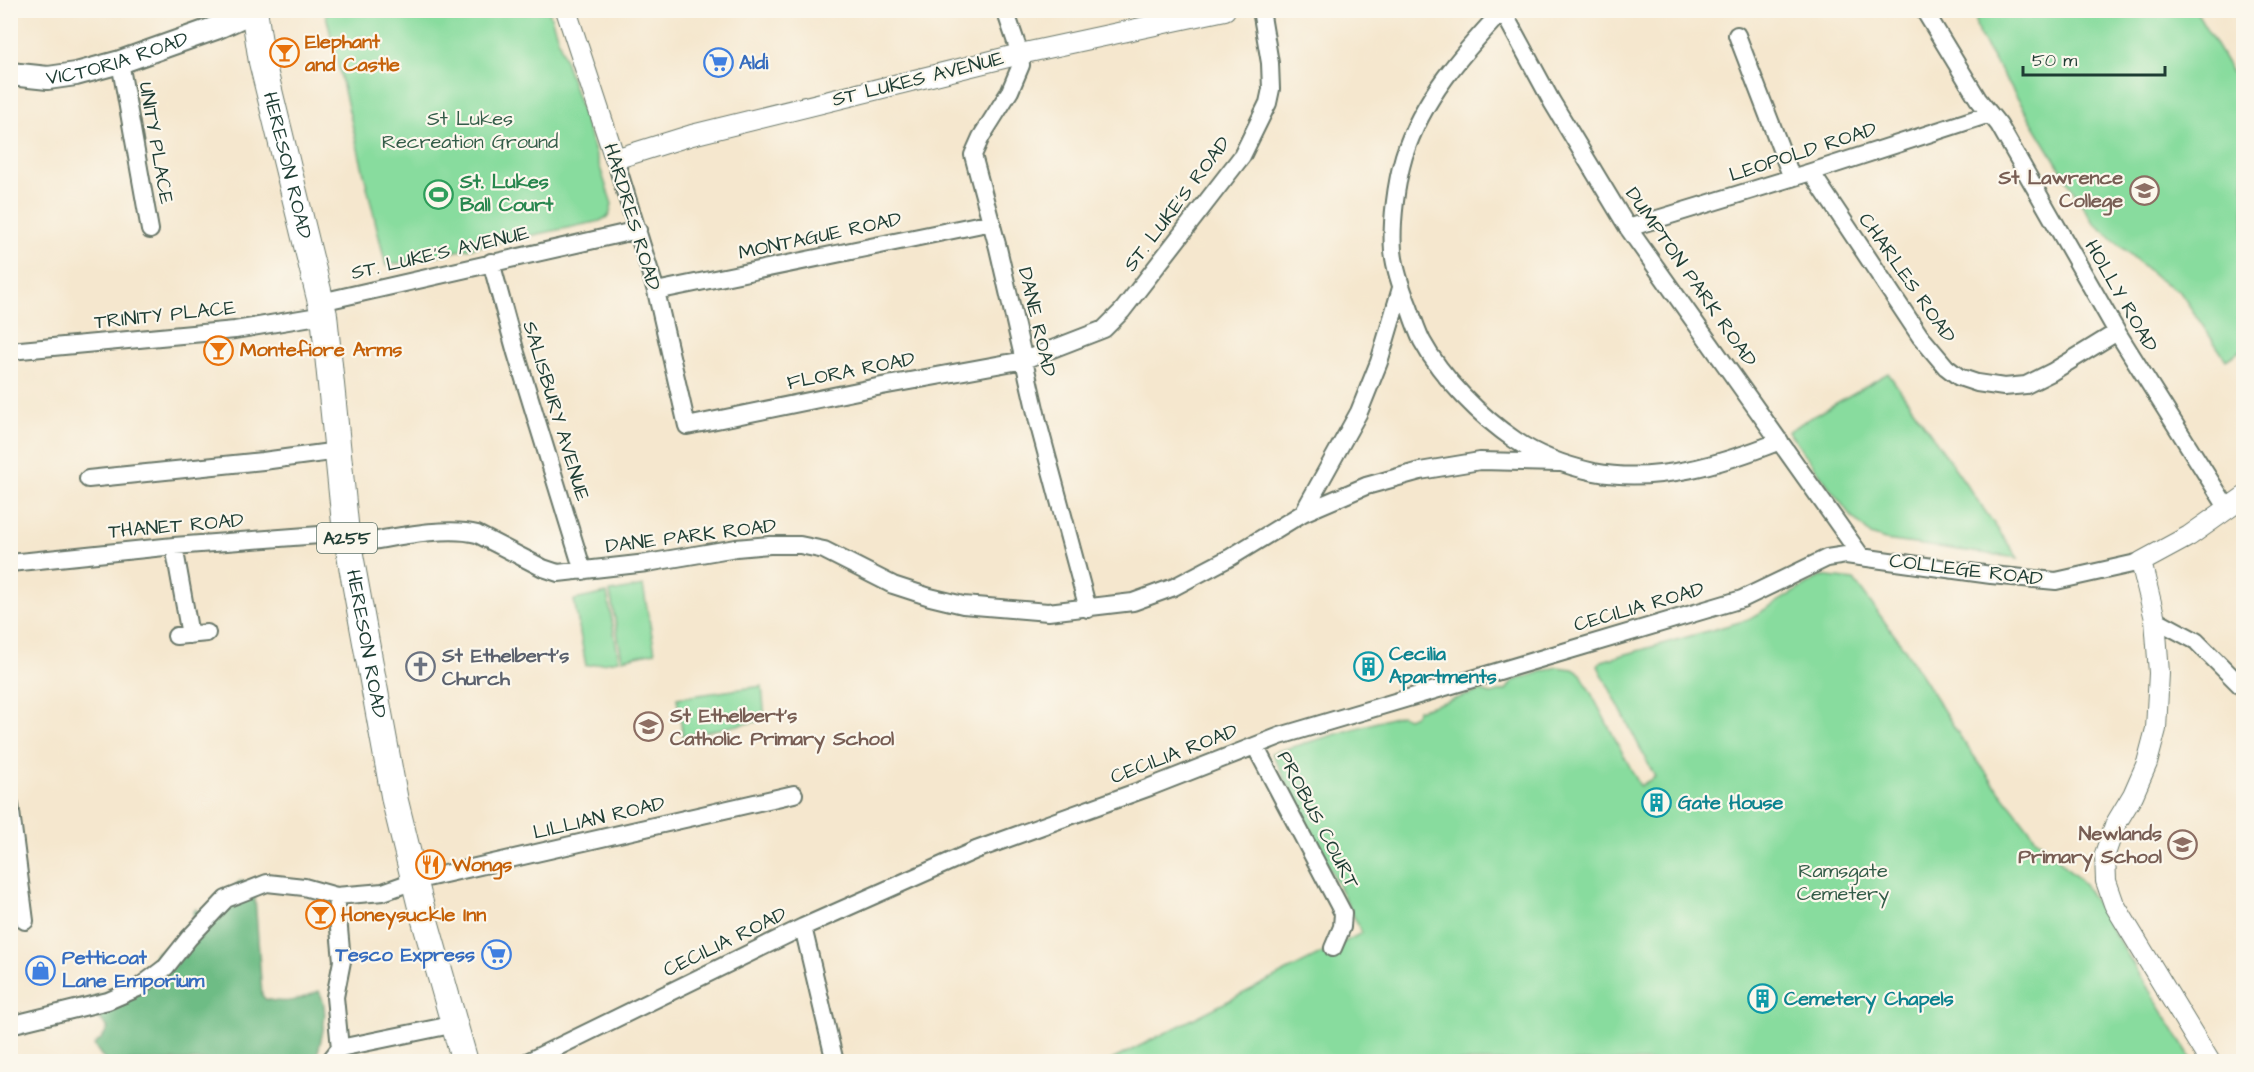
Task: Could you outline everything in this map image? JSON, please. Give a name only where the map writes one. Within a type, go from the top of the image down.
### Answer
[{"type":"main road","name":"VICTORIA ROAD","points":[[10,74],[48,78],[76,74],[120,62],[216,28],[254,11]]},
{"type":"main road","name":"HERESON ROAD","points":[[254,11],[262,62],[323,309],[347,539],[394,801],[465,1062]]},
{"type":"street","name":"HARDRES ROAD","points":[[566,10],[656,291],[687,426]]},
{"type":"street","points":[[1005,10],[1020,54]]},
{"type":"street","name":"ST LUKES AVENUE","points":[[615,159],[692,135],[1020,54],[1225,10]]},
{"type":"street","name":"ST. LUKE'S ROAD","points":[[1024,360],[1104,329],[1122,311],[1242,156],[1268,103],[1271,89],[1270,63],[1260,10]]},
{"type":"street","name":"HOLLY ROAD","points":[[1924,10],[1978,99],[1999,125],[2117,332],[2236,503]]},
{"type":"street","points":[[1502,11],[1476,39],[1433,93],[1415,126],[1404,158],[1394,213],[1393,251],[1401,288],[1422,341],[1443,373],[1472,403],[1515,441],[1558,463],[1596,472],[1634,475],[1675,473],[1745,455],[1780,441]]},
{"type":"street","name":"DUMPTON PARK ROAD","points":[[1502,11],[1552,102],[1628,228],[1861,556]]},
{"type":"street","points":[[1737,35],[1792,178]]},
{"type":"street","name":"DANE ROAD","points":[[1020,54],[1021,65],[1011,91],[981,137],[973,155],[992,222],[1039,426],[1088,609]]},
{"type":"street","name":"UNITY PLACE","points":[[120,62],[150,230]]},
{"type":"street","name":"LEOPOLD ROAD","points":[[1628,228],[1990,114]]},
{"type":"street","name":"CHARLES ROAD","points":[[1811,172],[1920,336],[1946,367],[1959,377],[1977,383],[2004,387],[2026,385],[2052,372],[2117,332]]},
{"type":"street","name":"MONTAGUE ROAD","points":[[656,291],[992,222]]},
{"type":"street","name":"ST. LUKE'S AVENUE","points":[[323,309],[491,262],[638,230]]},
{"type":"street","name":"SALISBURY AVENUE","points":[[491,262],[516,353],[583,571]]},
{"type":"street","points":[[1303,513],[1359,412],[1379,362],[1401,288]]},
{"type":"street","name":"TRINITY PLACE","points":[[10,351],[235,330],[323,309]]},
{"type":"street","name":"FLORA ROAD","points":[[687,426],[1024,360]]},
{"type":"street","points":[[88,479],[338,451]]},
{"type":"street","name":"DANE PARK ROAD","points":[[347,539],[466,531],[477,534],[543,568],[558,573],[736,548],[800,545],[824,550],[893,585],[963,605],[1048,612],[1133,602],[1174,586],[1231,557],[1303,513],[1366,486],[1420,471],[1480,461],[1558,463]]},
{"type":"street","name":"COLLEGE ROAD","points":[[1861,556],[1991,575],[2056,581],[2141,562],[2189,536],[2236,503]]},
{"type":"street","name":"THANET ROAD","points":[[10,563],[174,546],[347,539]]},
{"type":"street","points":[[174,546],[191,634]]},
{"type":"street","name":"CECILIA ROAD","points":[[527,1062],[803,927],[976,850],[1255,746],[1369,709],[1742,599],[1827,558],[1846,555],[1861,556]]},
{"type":"street","points":[[2141,562],[2155,619],[2159,673],[2156,729],[2147,764],[2133,795],[2115,825],[2105,854],[2106,881],[2114,904],[2210,1062]]},
{"type":"street","points":[[2155,619],[2196,642],[2244,689]]},
{"type":"street","name":"PROBUS COURT","points":[[1255,746],[1343,913],[1342,927],[1333,948]]},
{"type":"street","name":"LILLIAN ROAD","points":[[336,896],[383,892],[414,881],[794,794]]},
{"type":"street","points":[[10,804],[26,921]]},
{"type":"street","points":[[10,1025],[108,1001],[138,988],[166,967],[189,938],[226,899],[267,883],[304,887],[336,896],[342,961],[335,997],[335,1055],[456,1024]]},
{"type":"street","points":[[803,927],[835,1062]]},
{"type":"green space","name":"St Lukes Recreation Ground","points":[[325,11],[549,11],[612,204],[609,216],[600,221],[386,266]]},
{"type":"green space","name":"St Lawrence College","points":[[1982,11],[2196,11],[2243,91],[2244,251],[2240,254],[2244,260],[2243,349],[2226,360],[2180,292],[2158,279],[2092,221],[1979,35],[1976,22]]},
{"type":"green space","points":[[1888,373],[2018,558],[1885,540],[1871,535],[1850,515],[1788,431]]},
{"type":"green space","name":"Ramsgate Cemetery","points":[[1821,576],[1854,580],[1904,648],[1963,741],[1997,788],[2036,838],[2084,884],[2193,1061],[1108,1062],[1362,933],[1272,753],[1401,715],[1408,718],[1415,715],[1418,710],[1481,691],[1491,694],[1506,690],[1513,681],[1557,667],[1573,669],[1581,674],[1640,786],[1655,777],[1598,666],[1602,661],[1747,620]]},
{"type":"green space","points":[[643,586],[655,652],[622,659],[610,592]]},
{"type":"green space","points":[[607,593],[619,660],[586,666],[574,600]]},
{"type":"green space","points":[[762,686],[765,720],[683,736],[677,698]]},
{"type":"green space","points":[[240,881],[254,884],[262,995],[265,999],[273,1001],[286,1001],[299,999],[319,991],[323,999],[324,1025],[316,1060],[105,1061],[94,1045],[108,1028],[100,1019],[84,1012],[87,999],[118,990],[132,977],[147,970],[155,953],[178,941],[190,927],[194,919],[193,912],[196,909],[202,915]]},
{"type":"place","name":"Elephant and Castle","points":[[284,53]]},
{"type":"place","name":"Aldi","points":[[718,63]]},
{"type":"place","name":"St Lawrence College","points":[[2144,190]]},
{"type":"place","name":"St. Lukes Ball Court","points":[[439,194]]},
{"type":"place","name":"Montefiore Arms","points":[[219,350]]},
{"type":"place","name":"Cecilia Apartments","points":[[1368,666]]},
{"type":"place","name":"St Ethelbert's Church","points":[[421,667]]},
{"type":"place","name":"St Ethelbert's Catholic Primary School","points":[[649,727]]},
{"type":"place","name":"Gate House","points":[[1657,803]]},
{"type":"place","name":"Newlands Primary School","points":[[2183,845]]},
{"type":"place","name":"Wongs","points":[[431,865]]},
{"type":"place","name":"Honeysuckle Inn","points":[[320,915]]},
{"type":"place","name":"Tesco Express","points":[[496,955]]},
{"type":"place","name":"Petticoat Lane Emporium","points":[[41,970]]},
{"type":"place","name":"Cemetery Chapels","points":[[1763,999]]}]
